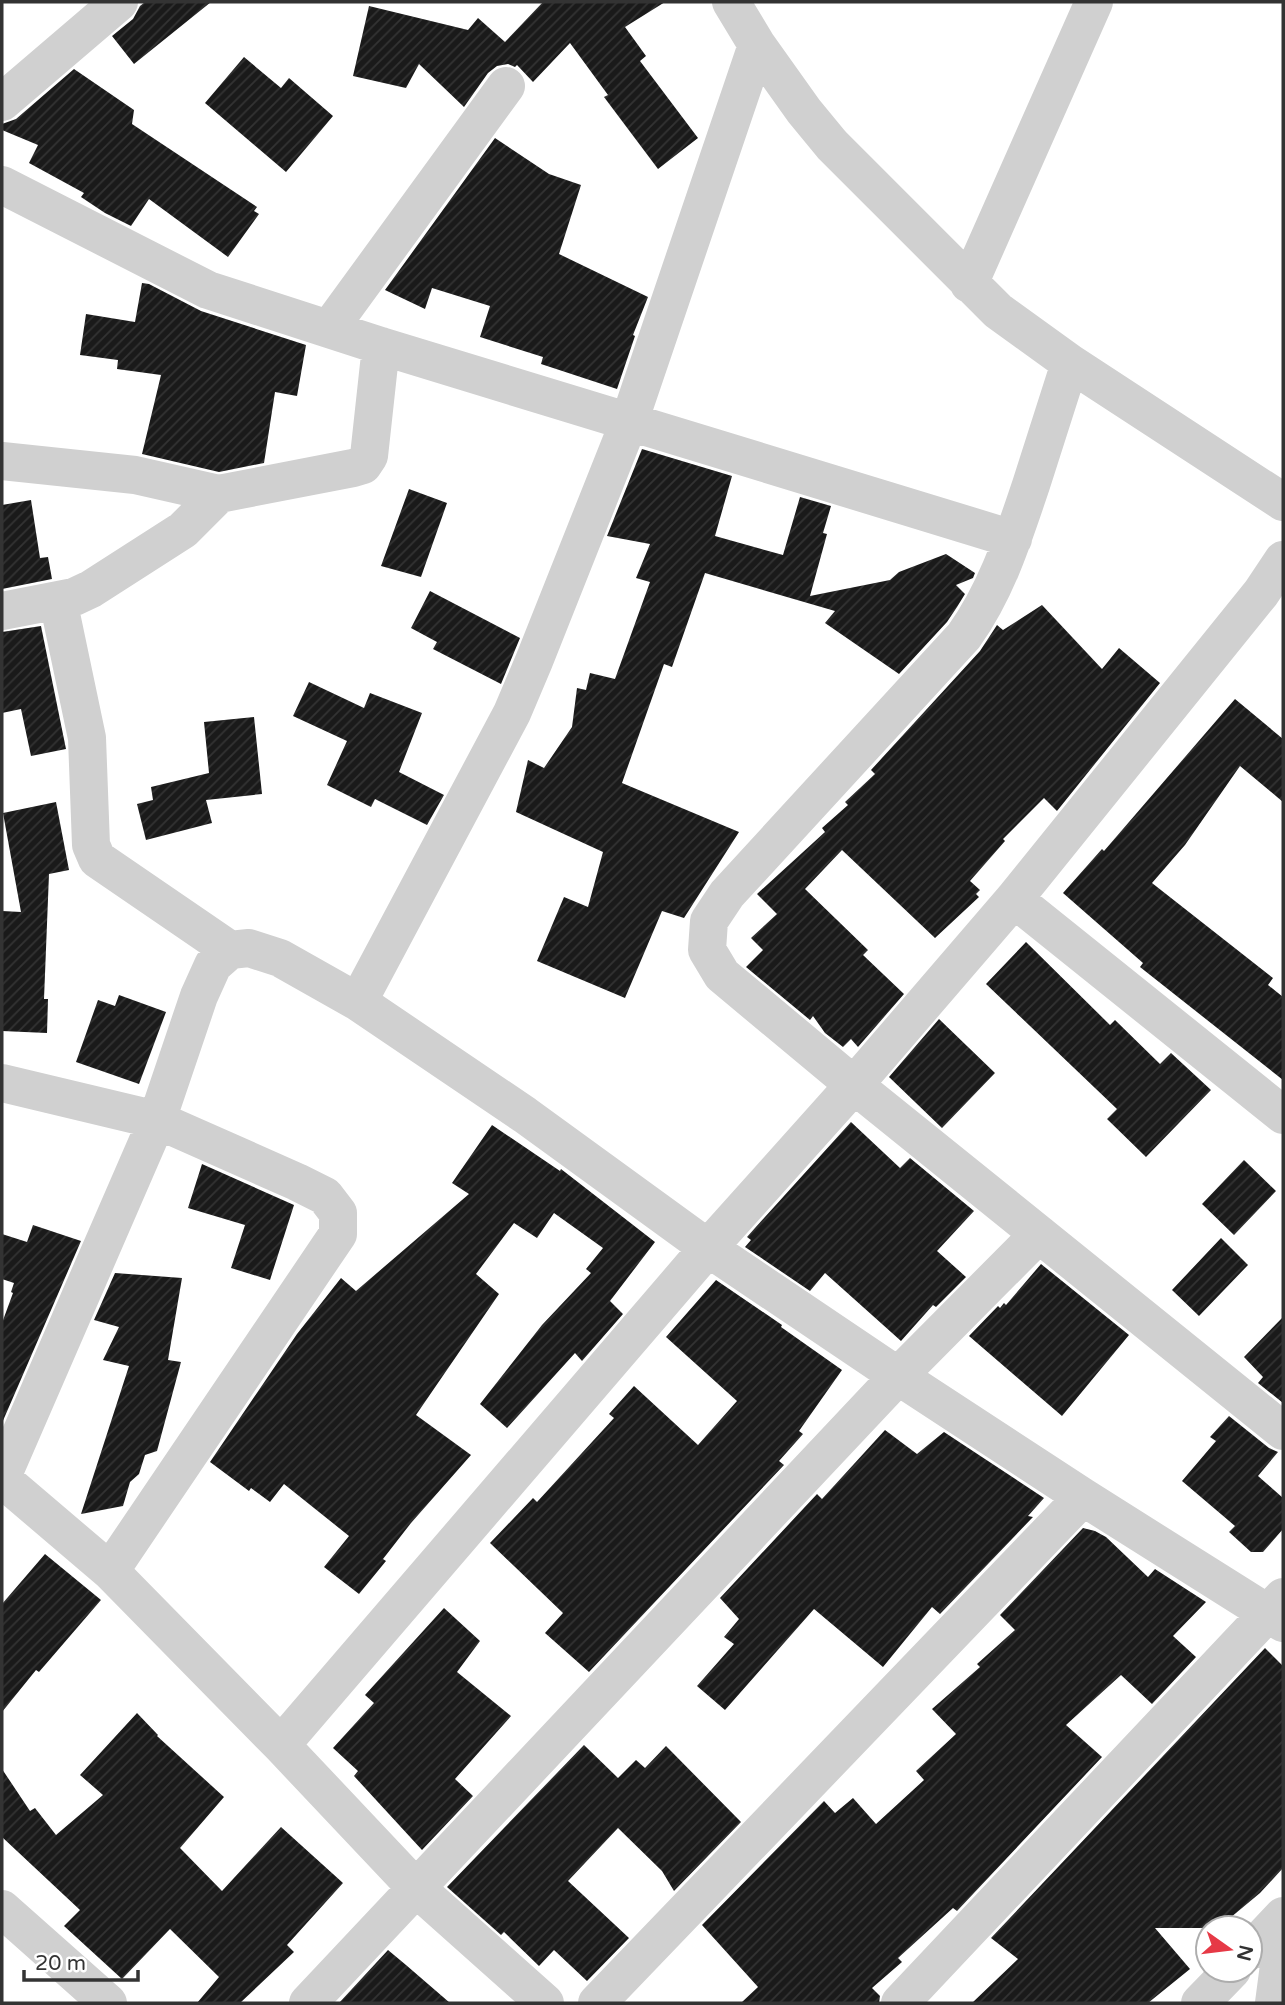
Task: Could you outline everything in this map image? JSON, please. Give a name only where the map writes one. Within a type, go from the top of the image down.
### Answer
[{"type":"street","points":[[2,102],[119,2]]},
{"type":"street","points":[[732,2],[757,45],[832,145],[998,312],[1070,363],[1283,502]]},
{"type":"street","points":[[970,284],[1094,2]]},
{"type":"street","points":[[358,1002],[512,713],[628,422],[757,45]]},
{"type":"street","points":[[330,329],[506,86]]},
{"type":"street","points":[[2,185],[208,290],[381,346],[1013,539]]},
{"type":"street","points":[[2,461],[135,475],[219,494],[363,465],[369,456],[381,346]]},
{"type":"street","points":[[1070,363],[1013,539],[993,590],[979,614],[964,636],[727,894],[709,921],[707,950],[722,975],[1283,1431]]},
{"type":"street","points":[[2,611],[74,597],[91,589],[183,530],[219,494]]},
{"type":"street","points":[[281,1745],[708,1248],[854,1085],[1013,899],[1261,593],[1283,561]]},
{"type":"street","points":[[58,600],[87,738],[91,845],[97,859],[230,950]]},
{"type":"street","points":[[1013,899],[1283,1115]]},
{"type":"street","points":[[545,2003],[415,1887],[281,1745],[110,1571],[2,1478],[157,1120],[199,996],[213,965],[230,950],[249,948],[280,958],[358,1002],[525,1115],[708,1248],[898,1376],[1083,1497],[1278,1611],[900,2003]]},
{"type":"street","points":[[2,1083],[157,1120],[325,1196],[338,1213],[338,1234],[110,1571]]},
{"type":"street","points":[[308,2003],[898,1376],[1040,1234]]},
{"type":"street","points":[[597,2003],[1083,1497]]},
{"type":"street","points":[[3,1914],[108,2003]]},
{"type":"street","points":[[1264,1936],[1283,1916]]},
{"type":"street","points":[[1274,2003],[1283,1935]]},
{"type":"street","points":[[1200,2003],[1218,1984]]},
{"type":"building","points":[[145,2],[211,2],[134,64],[112,36],[133,19]]},
{"type":"building","points":[[543,2],[665,2],[625,27],[646,56],[640,61],[698,138],[658,169],[604,97],[608,95],[570,43],[533,82],[517,65],[497,66],[488,73],[464,107],[419,64],[406,88],[353,76],[369,6],[468,30],[478,18],[505,42]]},
{"type":"building","points":[[244,57],[281,88],[289,78],[333,116],[286,172],[205,103]]},
{"type":"building","points":[[74,69],[134,110],[132,124],[257,207],[254,211],[259,214],[228,257],[149,199],[131,226],[81,197],[84,193],[29,163],[38,145],[2,130],[2,124],[16,119]]},
{"type":"building","points":[[495,138],[549,174],[581,185],[559,254],[648,297],[617,389],[541,364],[543,357],[480,337],[490,306],[432,288],[425,309],[385,290]]},
{"type":"building","points":[[142,283],[201,311],[306,345],[297,396],[275,392],[264,463],[219,472],[142,454],[161,375],[117,369],[118,360],[80,355],[86,314],[135,322]]},
{"type":"building","points":[[642,449],[732,476],[715,536],[783,555],[800,497],[831,506],[823,533],[827,534],[810,596],[890,580],[899,572],[946,554],[975,573],[973,578],[956,585],[965,594],[957,607],[947,622],[899,674],[825,623],[835,611],[705,573],[672,667],[664,664],[622,783],[739,832],[684,918],[662,911],[625,998],[537,961],[564,897],[588,907],[603,852],[516,812],[528,760],[544,768],[572,727],[577,688],[586,690],[590,673],[615,679],[650,582],[636,578],[650,544],[607,536]]},
{"type":"building","points":[[409,489],[447,503],[421,577],[381,566]]},
{"type":"building","points":[[31,500],[40,558],[48,557],[52,579],[2,589],[2,505]]},
{"type":"building","points":[[430,591],[520,638],[501,684],[433,649],[437,642],[411,628]]},
{"type":"building","points":[[1042,605],[1102,669],[1119,648],[1160,683],[1057,811],[1044,798],[1003,839],[1005,841],[970,881],[980,890],[976,894],[979,897],[935,938],[842,850],[805,889],[868,950],[863,955],[904,994],[858,1047],[851,1039],[843,1047],[825,1033],[813,1016],[810,1020],[746,967],[763,950],[751,938],[777,914],[757,894],[825,832],[822,828],[848,805],[845,802],[875,774],[871,770],[980,651],[997,625],[1003,630]]},
{"type":"building","points":[[41,626],[66,749],[31,756],[21,709],[2,713],[2,632]]},
{"type":"building","points":[[309,682],[364,708],[370,693],[422,713],[399,772],[444,795],[427,825],[375,799],[371,807],[327,785],[347,741],[293,716]]},
{"type":"building","points":[[1235,699],[1283,739],[1283,802],[1240,766],[1185,845],[1152,883],[1273,978],[1268,985],[1283,997],[1283,1080],[1140,967],[1143,963],[1063,893],[1102,849],[1104,851]]},
{"type":"building","points":[[254,717],[262,794],[206,800],[212,823],[146,840],[137,804],[153,800],[151,787],[209,773],[204,722]]},
{"type":"building","points":[[56,802],[69,870],[49,874],[44,999],[48,999],[47,1033],[2,1031],[2,911],[21,912],[3,813]]},
{"type":"building","points":[[1026,942],[1110,1025],[1115,1020],[1160,1064],[1171,1053],[1211,1090],[1146,1157],[1107,1119],[1117,1109],[986,984]]},
{"type":"building","points":[[119,995],[166,1012],[139,1084],[76,1062],[98,1000],[115,1006]]},
{"type":"building","points":[[939,1019],[995,1073],[942,1128],[889,1077]]},
{"type":"building","points":[[851,1122],[900,1168],[910,1158],[974,1211],[937,1251],[966,1277],[936,1307],[933,1305],[901,1341],[825,1273],[810,1291],[745,1247],[751,1240],[747,1237]]},
{"type":"building","points":[[492,1125],[560,1171],[561,1169],[655,1242],[610,1301],[623,1314],[582,1361],[575,1353],[507,1428],[480,1404],[542,1325],[591,1273],[586,1269],[603,1248],[554,1213],[537,1238],[514,1223],[476,1274],[499,1294],[416,1415],[471,1455],[411,1523],[383,1559],[386,1561],[359,1594],[324,1567],[349,1536],[284,1484],[270,1502],[251,1488],[249,1491],[210,1462],[297,1334],[341,1278],[356,1291],[469,1194],[452,1183]]},
{"type":"building","points":[[1244,1160],[1276,1191],[1234,1235],[1202,1204]]},
{"type":"building","points":[[202,1164],[294,1205],[270,1280],[231,1268],[245,1225],[188,1208]]},
{"type":"building","points":[[33,1225],[81,1241],[2,1423],[2,1323],[14,1283],[2,1279],[2,1234],[27,1242]]},
{"type":"building","points":[[1221,1238],[1248,1265],[1199,1316],[1172,1290]]},
{"type":"building","points":[[1041,1264],[1129,1335],[1062,1416],[969,1336],[998,1306],[1000,1308],[1004,1303],[1006,1305]]},
{"type":"building","points":[[115,1273],[182,1278],[168,1360],[181,1362],[157,1451],[145,1455],[139,1474],[130,1482],[123,1506],[81,1514],[129,1366],[103,1360],[119,1327],[94,1320]]},
{"type":"building","points":[[716,1280],[842,1370],[799,1431],[803,1434],[779,1461],[784,1465],[589,1672],[545,1633],[563,1613],[490,1543],[533,1498],[537,1502],[614,1418],[609,1414],[634,1386],[698,1445],[737,1401],[666,1337]]},
{"type":"building","points":[[1283,1317],[1283,1403],[1258,1383],[1263,1377],[1244,1357]]},
{"type":"building","points":[[1229,1416],[1269,1448],[1278,1452],[1258,1476],[1283,1498],[1283,1529],[1263,1552],[1251,1552],[1229,1532],[1235,1526],[1182,1481],[1216,1441],[1210,1437]]},
{"type":"building","points":[[885,1430],[917,1454],[944,1432],[1044,1498],[1028,1516],[1033,1517],[940,1614],[932,1607],[883,1667],[814,1609],[725,1710],[697,1686],[734,1644],[724,1637],[739,1619],[720,1598],[817,1494],[822,1499]]},
{"type":"building","points":[[1083,1528],[1106,1537],[1148,1577],[1155,1569],[1206,1602],[1173,1636],[1196,1657],[1152,1704],[1121,1675],[1066,1725],[1102,1757],[957,1911],[953,1908],[898,1958],[902,1962],[872,1988],[880,1996],[879,2003],[741,2003],[758,1987],[702,1925],[824,1801],[835,1813],[853,1798],[876,1824],[924,1780],[916,1771],[956,1734],[932,1709],[980,1667],[977,1664],[1015,1630],[1000,1615]]},
{"type":"building","points":[[45,1554],[101,1600],[39,1672],[36,1670],[2,1712],[2,1604]]},
{"type":"building","points":[[444,1608],[480,1641],[457,1672],[511,1716],[455,1779],[473,1796],[422,1850],[354,1776],[358,1771],[333,1748],[374,1703],[365,1695]]},
{"type":"building","points":[[1265,1648],[1283,1666],[1283,1868],[1260,1893],[1235,1914],[1194,1914],[1194,1928],[1155,1928],[1190,1969],[1148,2003],[972,2003],[1018,1959],[991,1938]]},
{"type":"building","points":[[137,1713],[157,1736],[224,1797],[180,1848],[222,1891],[281,1827],[343,1883],[287,1945],[294,1952],[240,2003],[197,2003],[219,1977],[170,1929],[122,1979],[64,1926],[80,1910],[2,1837],[2,1769],[30,1811],[35,1808],[56,1835],[103,1795],[80,1775]]},
{"type":"building","points":[[584,1745],[618,1778],[636,1760],[645,1768],[666,1746],[741,1822],[674,1891],[662,1871],[618,1828],[568,1881],[629,1938],[587,1981],[554,1950],[539,1966],[504,1932],[501,1935],[447,1887]]},
{"type":"building","points":[[388,1950],[406,1965],[450,2003],[339,2003]]}]
